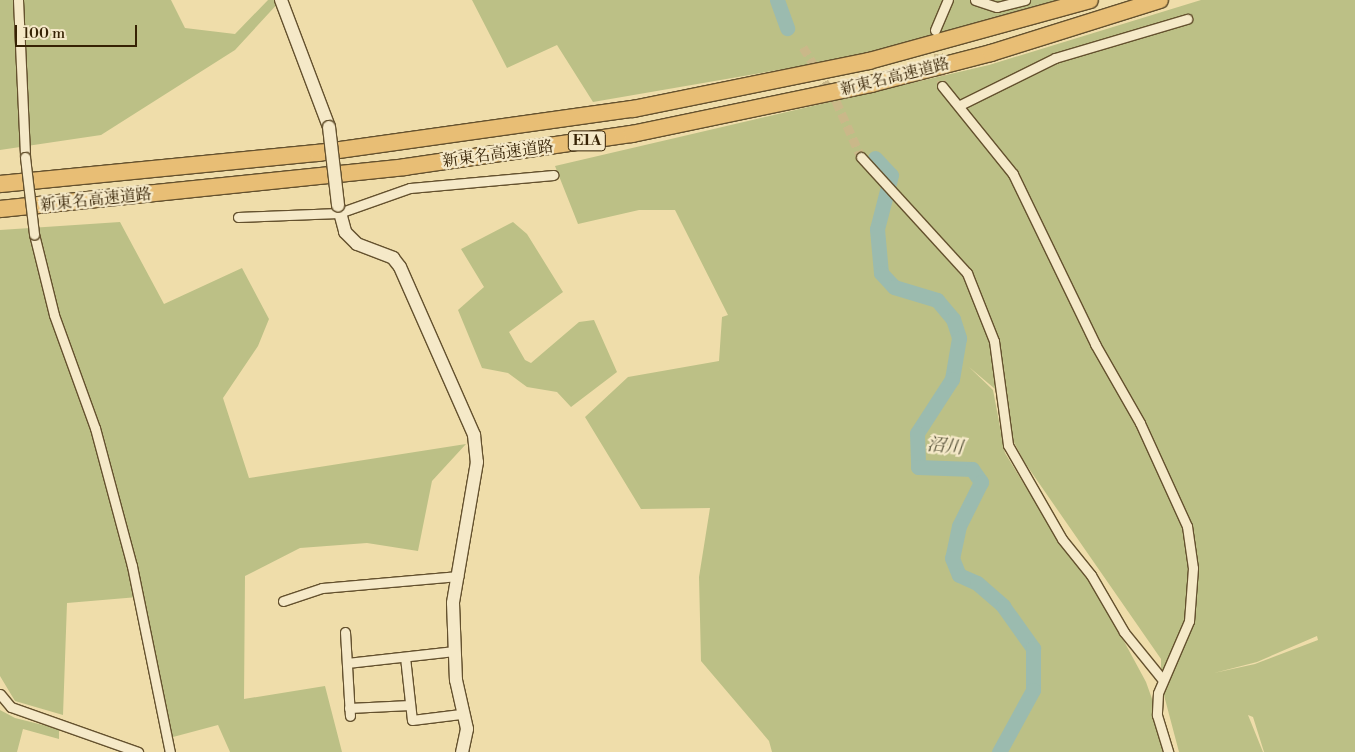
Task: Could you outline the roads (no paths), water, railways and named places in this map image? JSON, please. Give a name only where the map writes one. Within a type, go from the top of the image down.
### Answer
[{"type":"highway","name":"新東名高速道路","points":[[0,184],[318,153],[633,109],[869,60],[1090,0]]},
{"type":"highway","name":"新東名高速道路","points":[[0,209],[395,168],[632,134],[871,84],[991,53],[1160,0]]},
{"type":"street","points":[[18,0],[25,157],[34,234],[54,315],[94,428],[132,566],[169,752]]},
{"type":"street","points":[[280,0],[329,127],[339,209],[345,232],[357,244],[392,258],[400,268],[474,435],[477,462],[458,576],[454,651],[461,714],[467,729],[462,752]]},
{"type":"street","points":[[936,30],[948,0]]},
{"type":"street","points":[[975,0],[997,7],[1025,0]]},
{"type":"street","points":[[960,105],[1055,58],[1187,19]]},
{"type":"street","points":[[942,86],[960,105],[1013,174],[1187,526],[1193,568],[1189,621],[1162,678],[1157,715],[1168,752]]},
{"type":"street","points":[[861,158],[967,273],[994,341],[1003,381],[1003,434],[1008,445],[1062,539],[1092,574],[1124,632],[1162,678]]},
{"type":"street","points":[[238,217],[339,209],[410,188],[553,175]]},
{"type":"street","points":[[283,601],[322,588],[458,576]]},
{"type":"street","points":[[345,632],[350,712],[410,704]]},
{"type":"street","points":[[347,664],[454,651]]},
{"type":"street","points":[[405,657],[412,720],[461,714]]},
{"type":"street","points":[[0,694],[11,707],[138,752]]},
{"type":"waterway","name":"沼川","points":[[777,0],[787,28]]},
{"type":"waterway","name":"沼川","points":[[875,158],[891,175],[877,229],[881,273],[894,287],[937,300],[953,319],[959,338],[952,379],[917,433],[918,467],[972,469],[981,482],[959,526],[952,558],[959,575],[977,583],[1003,606],[1033,648],[1033,690],[999,752]]},
{"type":"tunnel","points":[[937,40],[942,86]]},
{"type":"tunnel","points":[[803,47],[836,101],[861,157]]}]
